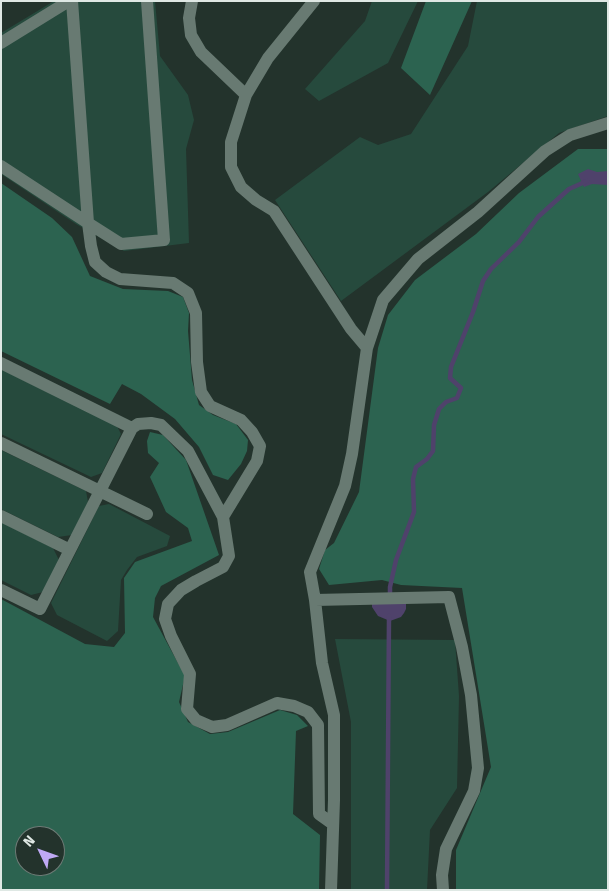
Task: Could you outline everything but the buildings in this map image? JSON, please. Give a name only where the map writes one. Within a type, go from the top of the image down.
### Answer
[{"type":"street","points":[[1,43],[70,1],[90,246],[94,262],[106,272],[120,279],[173,283],[188,294],[196,313],[197,362],[201,392],[210,406],[241,420],[252,432],[260,446],[257,461],[223,517]]},
{"type":"street","points":[[1,166],[121,244],[164,240],[147,1]]},
{"type":"street","points":[[192,1],[189,18],[191,36],[201,52],[246,95]]},
{"type":"street","points":[[314,1],[268,58],[246,95],[231,142],[231,167],[241,187],[256,200],[274,211],[366,348]]},
{"type":"street","points":[[331,890],[334,715],[322,663],[310,572],[345,486],[352,454],[366,348],[383,300],[418,259],[478,212],[546,151],[570,135],[608,123]]},
{"type":"street","points":[[1,363],[132,428]]},
{"type":"street","points":[[1,590],[40,609],[132,428],[138,424],[151,423],[161,425],[188,451],[223,517],[229,556],[223,567],[196,580],[181,590],[168,604],[165,619],[171,636],[190,674],[187,708],[196,720],[212,727],[227,725],[277,703],[294,706],[308,712],[318,725],[319,814],[333,824]]},
{"type":"street","points":[[1,442],[146,514]]},
{"type":"street","points":[[1,516],[70,550]]},
{"type":"street","points":[[315,600],[449,597],[462,647],[470,695],[478,768],[474,791],[446,849],[442,875],[443,890]]},
{"type":"green space","points":[[54,1],[155,1],[160,56],[188,95],[194,120],[186,149],[189,243],[124,251],[76,224],[1,174],[1,33]]},
{"type":"green space","points":[[372,1],[418,1],[388,63],[319,101],[305,89],[365,21]]},
{"type":"green space","points":[[426,1],[472,1],[430,95],[401,68]]},
{"type":"green space","points":[[477,1],[608,1],[608,116],[559,133],[488,192],[341,301],[275,200],[360,137],[378,145],[411,134],[468,46]]},
{"type":"green space","points":[[578,149],[608,149],[608,890],[456,890],[456,850],[491,767],[462,588],[401,585],[382,580],[329,585],[319,569],[325,550],[334,543],[359,492],[378,348],[388,315],[415,280],[476,234],[519,193]]},
{"type":"green space","points":[[1,183],[52,218],[72,237],[90,276],[123,289],[168,291],[183,297],[189,313],[188,331],[192,380],[199,405],[213,415],[236,424],[248,440],[247,451],[241,464],[228,480],[213,475],[199,447],[175,419],[141,394],[122,384],[110,404],[1,351]]},
{"type":"green space","points":[[1,369],[117,426],[121,434],[102,473],[91,477],[1,434]]},
{"type":"green space","points":[[150,432],[163,435],[186,460],[219,555],[161,586],[155,598],[153,617],[185,676],[179,702],[188,722],[210,734],[228,732],[280,710],[297,715],[308,726],[296,731],[293,814],[320,835],[319,890],[1,890],[1,599],[85,644],[114,647],[125,633],[124,578],[135,562],[192,541],[188,528],[166,512],[150,477],[159,463],[148,453],[147,441]]},
{"type":"green space","points":[[1,450],[86,491],[88,502],[72,535],[58,537],[1,509]]},
{"type":"green space","points":[[109,504],[170,536],[167,546],[137,557],[121,580],[118,631],[107,641],[57,615],[51,603],[99,506]]},
{"type":"green space","points":[[1,522],[53,548],[59,560],[43,592],[31,595],[1,580]]},
{"type":"green space","points":[[335,639],[455,640],[459,696],[457,788],[430,830],[427,890],[351,890],[351,722]]},
{"type":"shaded area","points":[[588,169],[597,172],[608,171],[608,185],[592,184],[584,187],[578,174]]},
{"type":"shaded area","points":[[406,602],[406,609],[401,617],[390,621],[378,616],[372,607],[372,603]]},
{"type":"waterway","points":[[390,596],[396,560],[414,512],[413,479],[416,467],[427,459],[433,451],[434,425],[439,409],[446,402],[457,398],[461,388],[450,378],[451,367],[483,281],[491,269],[519,242],[538,217],[569,189],[587,181]]},
{"type":"waterway","points":[[387,890],[389,616]]}]
